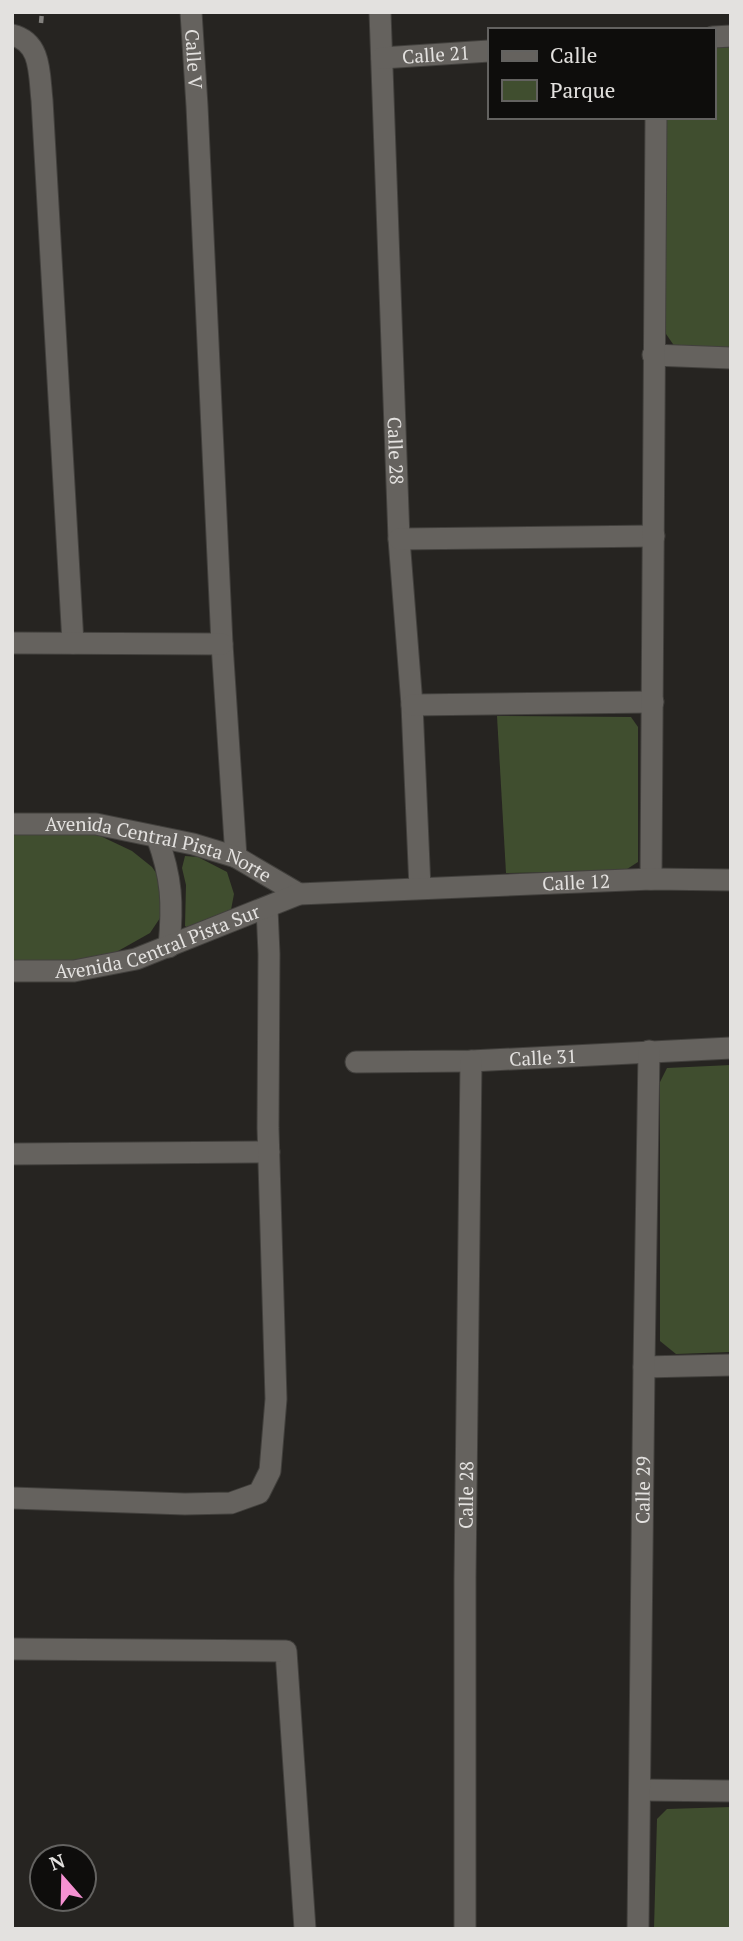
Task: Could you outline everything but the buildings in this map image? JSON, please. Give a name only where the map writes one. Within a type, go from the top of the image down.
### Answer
[{"type":"street","name":"Calle V","points":[[191,12],[222,644],[236,857]]},
{"type":"street","name":"Calle 28","points":[[380,12],[399,539],[412,705],[420,888]]},
{"type":"street","points":[[12,35],[30,43],[36,55],[42,100],[73,643]]},
{"type":"street","name":"Calle 21","points":[[382,58],[488,51]]},
{"type":"street","points":[[651,878],[656,119]]},
{"type":"street","points":[[653,355],[731,358]]},
{"type":"street","points":[[399,539],[654,537]]},
{"type":"street","points":[[12,642],[222,644]]},
{"type":"street","points":[[412,705],[653,702]]},
{"type":"street","name":"Avenida Central Pista Norte","points":[[12,824],[96,824],[193,844],[236,857],[299,894]]},
{"type":"street","points":[[158,837],[168,868],[173,911],[169,947]]},
{"type":"street","name":"Calle 12","points":[[299,894],[651,878],[731,880]]},
{"type":"street","name":"Avenida Central Pista Sur","points":[[12,971],[74,971],[136,960],[299,894]]},
{"type":"street","points":[[12,1498],[231,1503],[260,1493],[271,1471],[276,1399],[269,1152],[270,954],[267,908]]},
{"type":"street","name":"Calle 31","points":[[356,1062],[471,1060],[731,1048]]},
{"type":"street","name":"Calle 29","points":[[638,1929],[649,1051]]},
{"type":"street","name":"Calle 28","points":[[465,1929],[465,1578],[471,1060]]},
{"type":"street","points":[[12,1154],[269,1152]]},
{"type":"street","points":[[644,1367],[731,1365]]},
{"type":"street","points":[[12,1649],[286,1651],[305,1929]]},
{"type":"street","points":[[640,1790],[731,1791]]},
{"type":"green space","points":[[731,47],[731,348],[675,347],[664,331],[667,119],[715,119],[715,48]]},
{"type":"green space","points":[[497,716],[631,717],[638,727],[638,862],[624,871],[506,873]]},
{"type":"green space","points":[[12,832],[92,832],[132,851],[152,867],[163,883],[164,912],[150,933],[111,955],[77,965],[12,964]]},
{"type":"green space","points":[[185,856],[198,857],[227,872],[234,894],[230,915],[194,932],[185,926],[186,885],[182,868]]},
{"type":"green space","points":[[731,1065],[731,1352],[676,1354],[660,1341],[660,1082],[667,1068]]},
{"type":"green space","points":[[731,1807],[731,1929],[654,1929],[657,1819],[667,1809]]}]
